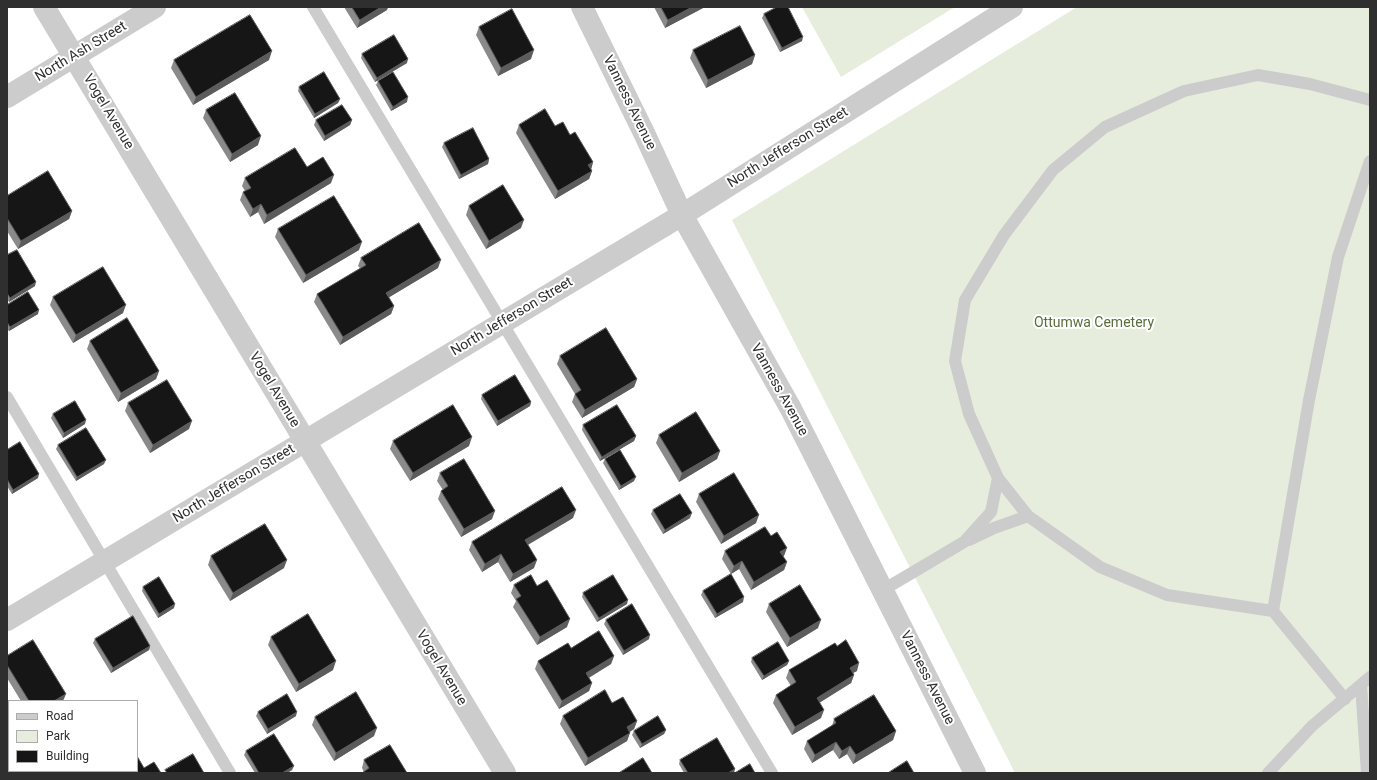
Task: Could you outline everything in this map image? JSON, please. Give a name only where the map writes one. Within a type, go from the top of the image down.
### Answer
[{"type":"street","name":"Vogel Avenue","points":[[44,7],[505,773]]},
{"type":"street","name":"North Ash Street","points":[[7,97],[155,7]]},
{"type":"street","name":"Vanness Avenue","points":[[582,7],[645,134],[682,215],[791,409],[975,773]]},
{"type":"street","name":"North Jefferson Street","points":[[7,620],[682,215],[1012,7]]},
{"type":"lane","points":[[313,7],[772,773]]},
{"type":"lane","points":[[1345,699],[1273,612],[1167,595],[1100,567],[1028,516],[998,478],[969,414],[955,361],[965,300],[1004,235],[1054,170],[1105,127],[1184,91],[1258,75],[1310,84],[1370,100]]},
{"type":"lane","points":[[1273,612],[1309,400],[1338,257],[1370,162]]},
{"type":"lane","points":[[7,397],[230,773]]},
{"type":"lane","points":[[964,542],[991,512],[998,478]]},
{"type":"lane","points":[[882,590],[964,542],[994,528],[1028,516]]},
{"type":"lane","points":[[1268,773],[1312,726],[1365,681]]},
{"type":"lane","points":[[1365,681],[1367,773]]},
{"type":"green space","points":[[802,7],[955,7],[841,77]]},
{"type":"green space","name":"Ottumwa Cemetery","points":[[1077,7],[1370,7],[1370,773],[1015,773],[732,220]]},
{"type":"building","points":[[352,7],[381,7],[360,20]]},
{"type":"building","points":[[661,7],[692,7],[668,20]]},
{"type":"building","points":[[777,7],[788,7],[803,37],[782,48],[764,14]]},
{"type":"building","points":[[512,9],[534,50],[501,68],[479,27]]},
{"type":"building","points":[[250,15],[272,51],[196,97],[174,60]]},
{"type":"building","points":[[740,26],[755,55],[708,80],[693,50]]},
{"type":"building","points":[[394,35],[408,59],[377,78],[362,54]]},
{"type":"building","points":[[324,72],[340,99],[315,114],[299,87]]},
{"type":"building","points":[[393,72],[408,97],[393,107],[378,81]]},
{"type":"building","points":[[235,93],[261,136],[232,154],[206,110]]},
{"type":"building","points":[[342,105],[352,120],[325,136],[316,120]]},
{"type":"building","points":[[545,109],[555,126],[563,122],[570,135],[575,132],[593,162],[588,165],[592,171],[558,191],[519,125]]},
{"type":"building","points":[[473,128],[489,159],[461,175],[444,143]]},
{"type":"building","points":[[295,148],[307,167],[323,157],[334,175],[267,215],[261,204],[253,209],[243,192],[251,188],[245,178]]},
{"type":"building","points":[[48,171],[72,211],[21,241],[7,218],[7,196]]},
{"type":"building","points":[[503,185],[524,220],[489,241],[469,206]]},
{"type":"building","points":[[334,196],[362,242],[306,275],[278,229]]},
{"type":"building","points":[[419,223],[441,260],[386,293],[394,306],[343,337],[317,294],[366,265],[361,258]]},
{"type":"building","points":[[17,250],[36,282],[10,298],[7,293],[7,255]]},
{"type":"building","points":[[103,267],[126,305],[76,335],[53,297]]},
{"type":"building","points":[[28,292],[39,310],[10,327],[7,322],[7,305]]},
{"type":"building","points":[[127,318],[159,371],[121,393],[90,341]]},
{"type":"building","points":[[606,328],[637,379],[585,410],[575,394],[581,390],[560,356]]},
{"type":"building","points":[[515,375],[531,402],[498,421],[482,395]]},
{"type":"building","points":[[167,380],[192,421],[153,445],[128,403]]},
{"type":"building","points":[[75,401],[86,420],[64,433],[53,414]]},
{"type":"building","points":[[453,405],[472,437],[413,473],[393,441]]},
{"type":"building","points":[[617,405],[636,436],[602,457],[583,425]]},
{"type":"building","points":[[696,412],[720,451],[682,473],[659,435]]},
{"type":"building","points":[[86,428],[106,460],[77,477],[58,445]]},
{"type":"building","points":[[20,442],[39,474],[13,490],[7,479],[7,450]]},
{"type":"building","points":[[620,450],[636,477],[621,486],[605,459]]},
{"type":"building","points":[[464,459],[495,511],[464,529],[441,491],[448,486],[440,473]]},
{"type":"building","points":[[734,473],[759,515],[724,536],[699,494]]},
{"type":"building","points":[[562,487],[576,510],[525,540],[537,560],[513,574],[501,554],[485,564],[472,542]]},
{"type":"building","points":[[680,494],[692,513],[665,530],[653,510]]},
{"type":"building","points":[[265,524],[287,560],[233,593],[211,556]]},
{"type":"building","points":[[765,527],[771,536],[777,532],[787,548],[780,552],[787,562],[754,582],[742,561],[734,566],[725,551]]},
{"type":"building","points":[[731,574],[744,597],[717,614],[703,591]]},
{"type":"building","points":[[531,575],[537,586],[547,580],[570,619],[540,637],[516,599],[521,596],[514,585]]},
{"type":"building","points":[[613,575],[628,600],[599,618],[583,593]]},
{"type":"building","points":[[159,577],[175,604],[159,614],[143,587]]},
{"type":"building","points":[[800,585],[821,620],[790,638],[769,604]]},
{"type":"building","points":[[632,604],[650,635],[624,651],[606,620]]},
{"type":"building","points":[[308,614],[336,661],[299,684],[271,637]]},
{"type":"building","points":[[133,616],[150,646],[113,668],[95,639]]},
{"type":"building","points":[[599,631],[614,656],[586,673],[592,683],[562,701],[538,661],[568,643],[571,648]]},
{"type":"building","points":[[33,640],[66,694],[56,700],[28,700],[7,665],[7,656]]},
{"type":"building","points":[[846,640],[859,663],[850,668],[854,675],[817,698],[824,710],[795,727],[776,695],[796,682],[789,670],[835,643],[837,646]]},
{"type":"building","points":[[778,642],[789,661],[764,676],[752,658]]},
{"type":"building","points":[[605,690],[612,703],[623,697],[637,721],[627,727],[630,733],[588,758],[563,716]]},
{"type":"building","points":[[356,692],[377,728],[336,753],[315,717]]},
{"type":"building","points":[[287,694],[297,712],[268,729],[258,712]]},
{"type":"building","points":[[874,695],[896,731],[856,755],[850,746],[842,751],[836,742],[815,755],[807,741],[836,723],[834,719]]},
{"type":"building","points":[[658,716],[666,730],[642,744],[634,731]]},
{"type":"building","points":[[274,734],[294,766],[282,773],[259,773],[246,751]]},
{"type":"building","points":[[717,738],[735,769],[728,773],[688,773],[680,760]]},
{"type":"building","points":[[390,745],[407,773],[362,773],[369,768],[364,760]]},
{"type":"building","points":[[193,754],[204,773],[167,773],[165,770]]},
{"type":"building","points":[[138,758],[144,768],[154,762],[161,773],[91,773],[138,772]]},
{"type":"building","points":[[643,758],[652,773],[619,773]]},
{"type":"building","points":[[907,761],[914,773],[888,773]]},
{"type":"building","points":[[750,764],[755,773],[735,773]]}]
